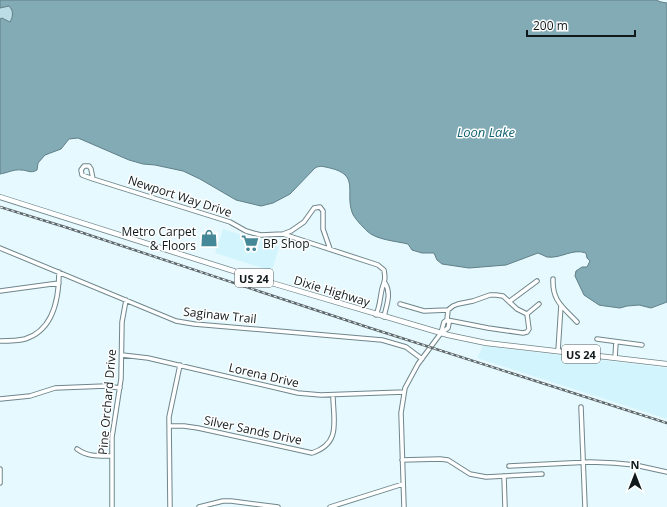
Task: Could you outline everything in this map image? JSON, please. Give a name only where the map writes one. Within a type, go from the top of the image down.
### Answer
[{"type":"main road","name":"Dixie Highway","points":[[0,197],[257,279],[442,334],[486,343],[667,364]]},
{"type":"street","name":"Newport Way Drive","points":[[93,179],[223,219],[246,231],[261,235],[284,234],[291,231],[304,222],[314,208],[320,207],[323,211],[323,229],[330,250]]},
{"type":"street","name":"Newport Way Drive","points":[[284,234],[378,265],[384,270],[385,284],[388,288],[389,294],[384,317]]},
{"type":"street","name":"Saginaw Trail","points":[[0,248],[170,318],[184,322],[352,336],[390,341],[406,347],[422,359]]},
{"type":"street","points":[[0,341],[25,339],[44,326],[51,317],[55,308],[58,293],[59,272]]},
{"type":"street","points":[[553,279],[553,293],[561,305],[577,322]]},
{"type":"street","points":[[510,301],[537,280]]},
{"type":"street","points":[[0,291],[59,283]]},
{"type":"street","points":[[376,315],[382,298],[382,288],[385,284]]},
{"type":"street","points":[[400,304],[424,311],[448,310],[458,304],[490,295],[503,296],[516,308],[527,314]]},
{"type":"street","name":"Pine Orchard Drive","points":[[111,507],[112,437],[120,388],[122,322],[126,300]]},
{"type":"street","points":[[527,314],[539,304]]},
{"type":"street","points":[[558,351],[561,305]]},
{"type":"street","points":[[404,507],[402,484],[401,413],[404,392],[412,373],[448,328],[448,310]]},
{"type":"street","points":[[447,320],[525,333],[529,329],[527,314]]},
{"type":"street","points":[[442,334],[444,322],[447,320]]},
{"type":"street","points":[[597,339],[642,345]]},
{"type":"street","points":[[615,358],[616,342]]},
{"type":"street","name":"Lorena Drive","points":[[122,355],[148,358],[298,393],[333,395],[404,392]]},
{"type":"street","points":[[170,507],[169,426],[171,404],[180,366]]},
{"type":"street","points":[[0,399],[30,396],[55,388],[106,386],[120,388]]},
{"type":"street","name":"Silver Sands Drive","points":[[169,426],[198,428],[312,453],[328,445],[332,440],[334,433],[333,395]]},
{"type":"street","points":[[581,406],[584,507]]},
{"type":"street","points":[[77,449],[82,453],[90,455],[112,456]]},
{"type":"street","points":[[402,460],[448,460],[470,474],[486,477],[542,474]]},
{"type":"street","points":[[509,466],[621,463],[667,472]]},
{"type":"street","points":[[0,468],[0,483]]},
{"type":"street","points":[[504,476],[505,507]]},
{"type":"street","points":[[330,507],[402,484]]},
{"type":"street","points":[[198,507],[231,500],[278,507]]},
{"type":"shaded area","points":[[9,6],[12,10],[12,18],[10,22],[2,18],[0,19],[0,8]]},
{"type":"shaded area","points":[[223,229],[279,247],[272,271],[215,253]]},
{"type":"shaded area","points":[[483,346],[667,368],[667,419],[477,358]]},
{"type":"water","name":"Loon Lake","points":[[0,0],[656,0],[667,3],[667,302],[651,308],[639,305],[620,308],[599,305],[584,295],[575,276],[576,271],[582,267],[587,267],[590,261],[587,258],[586,253],[581,252],[557,257],[547,257],[538,253],[506,265],[469,268],[442,264],[437,260],[434,253],[422,253],[412,250],[408,244],[381,238],[367,231],[352,212],[350,205],[350,185],[348,180],[345,175],[339,171],[330,168],[315,168],[290,194],[273,203],[261,206],[236,200],[183,171],[129,160],[78,138],[69,139],[61,149],[45,155],[38,163],[37,170],[35,171],[31,172],[18,170],[0,174],[0,19],[2,18],[10,22],[12,18],[12,10],[9,6],[0,8]]},
{"type":"railway","points":[[0,207],[667,423]]},
{"type":"place","name":"Metro Carpet & Floors","points":[[209,238]]},
{"type":"place","name":"BP Shop","points":[[250,243]]}]
